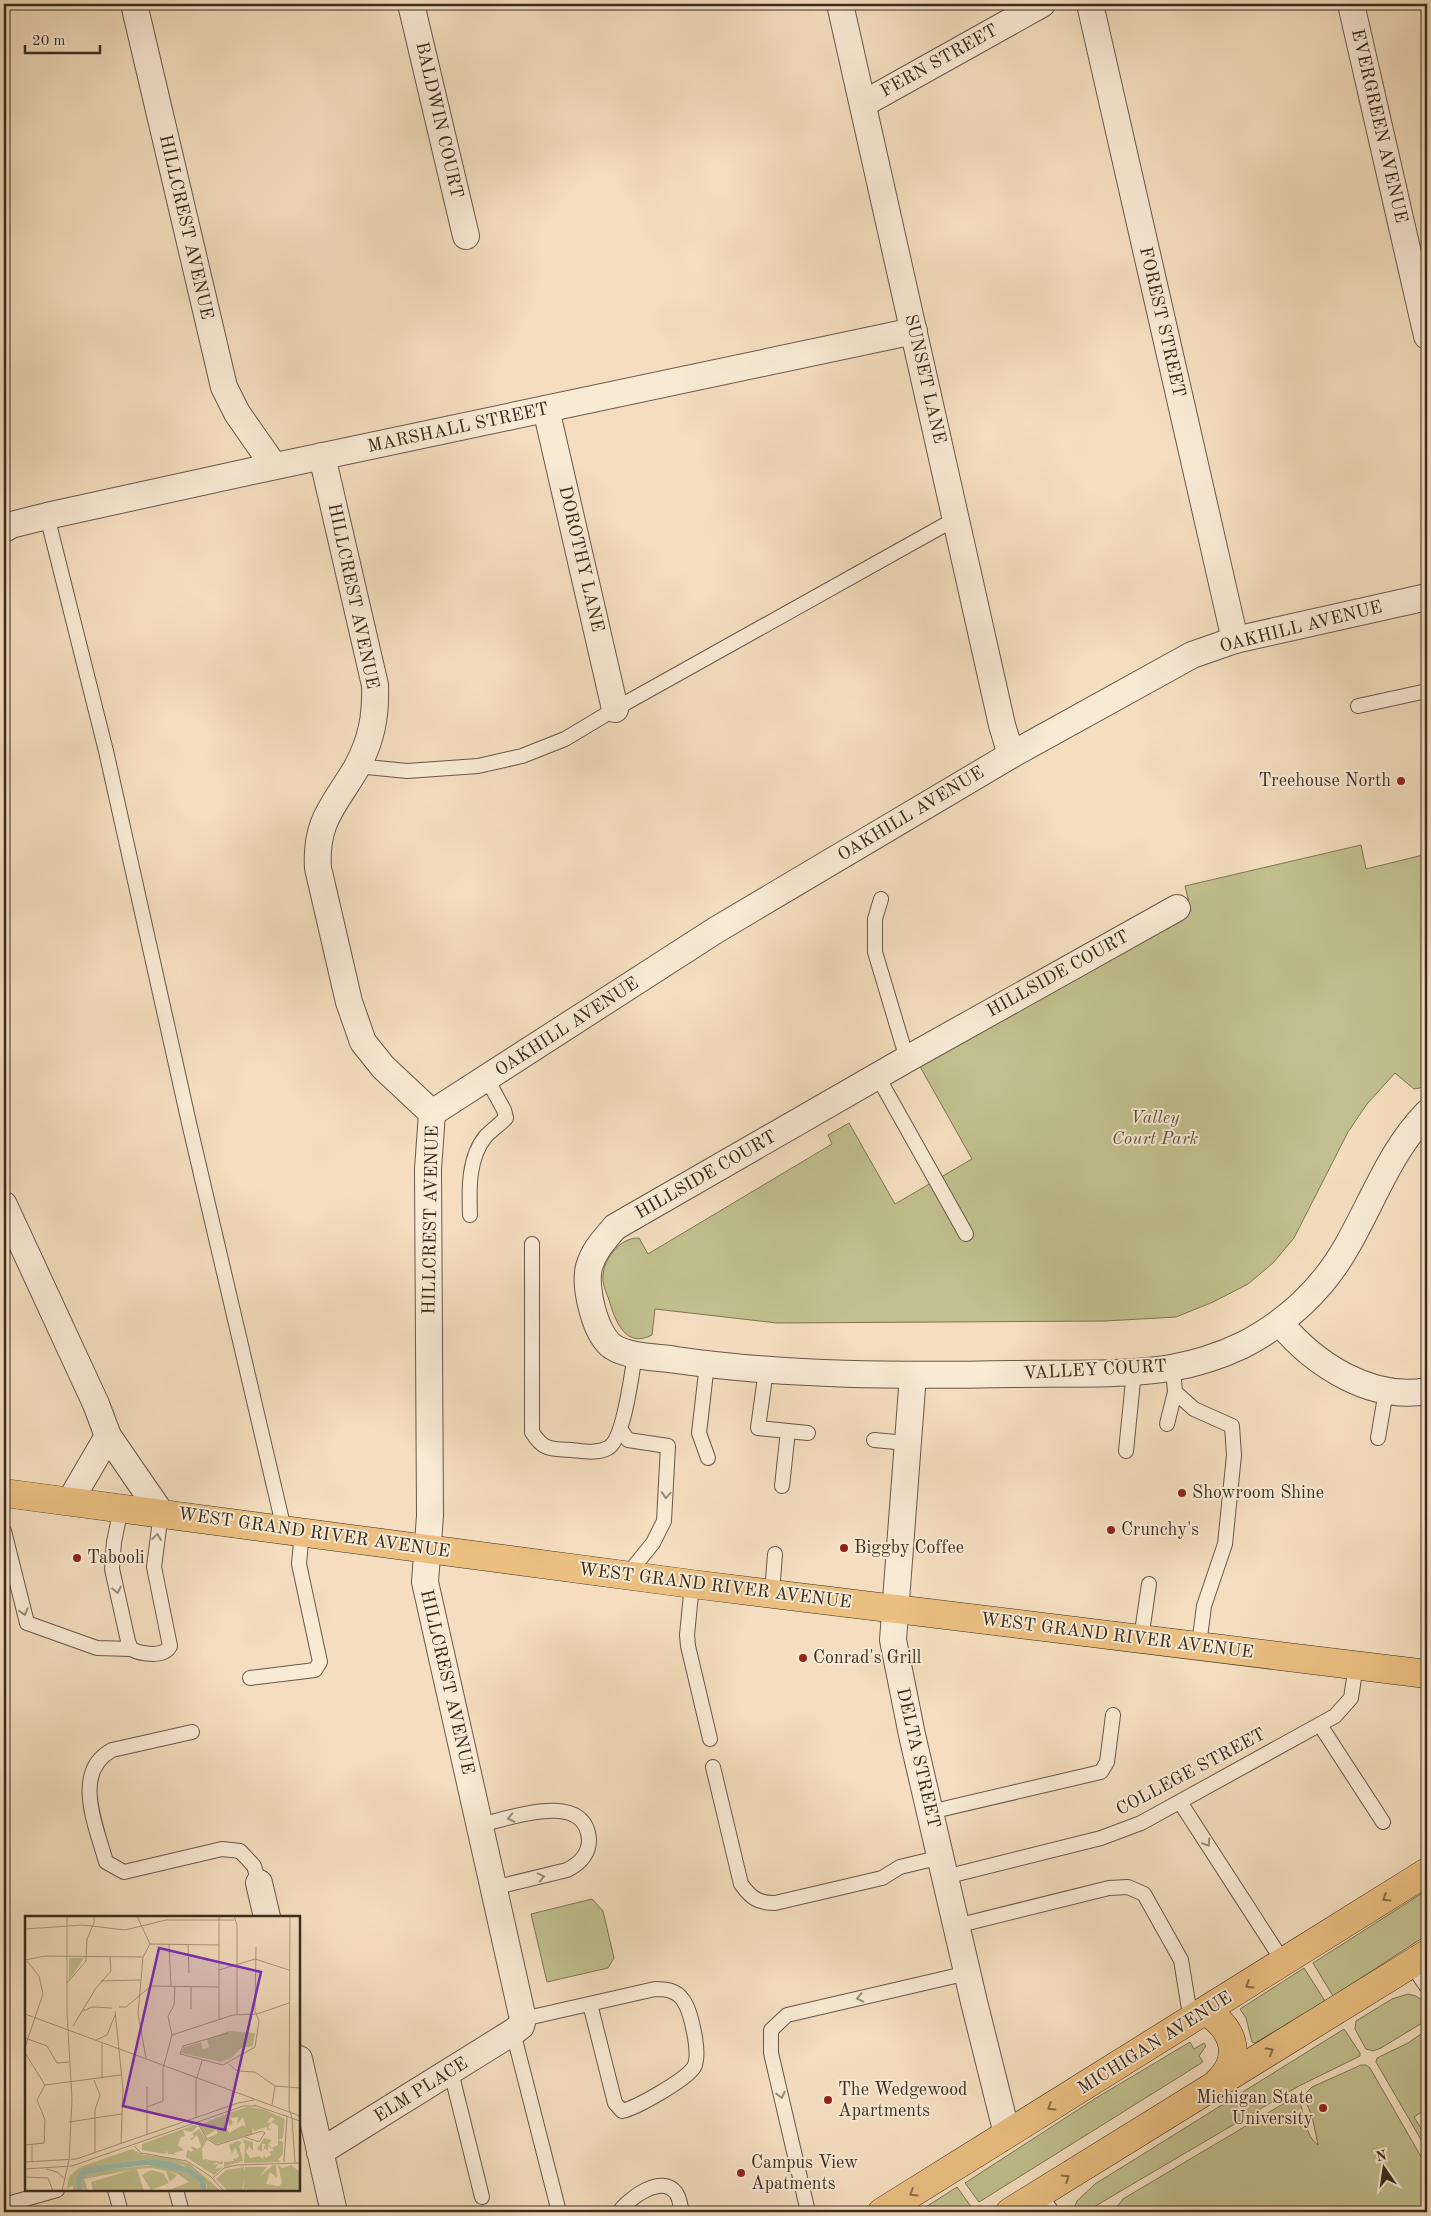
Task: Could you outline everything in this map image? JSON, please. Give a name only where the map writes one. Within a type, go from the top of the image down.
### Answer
[{"type":"main road","name":"WEST GRAND RIVER AVENUE","points":[[4,1492],[692,1584],[1427,1674]]},
{"type":"main road","name":"MICHIGAN AVENUE","points":[[882,2212],[1284,1963],[1427,1872]]},
{"type":"main road","points":[[1010,2212],[1040,2205],[1214,2085],[1419,1959]]},
{"type":"main road","points":[[1199,2016],[1224,2026],[1230,2036],[1232,2048],[1230,2068],[1214,2085]]},
{"type":"street","name":"HILLCREST AVENUE","points":[[134,4],[224,387],[237,413],[274,466]]},
{"type":"street","name":"BALDWIN COURT","points":[[411,4],[466,236]]},
{"type":"street","name":"SUNSET LANE","points":[[840,4],[1002,725],[1011,755]]},
{"type":"street","name":"FERN STREET","points":[[863,104],[1042,4]]},
{"type":"street","name":"FOREST STREET","points":[[1090,4],[1235,640]]},
{"type":"street","name":"EVERGREEN AVENUE","points":[[1351,4],[1427,336]]},
{"type":"street","name":"MARSHALL STREET","points":[[4,529],[11,525],[47,516],[274,466],[914,331]]},
{"type":"street","name":"DOROTHY LANE","points":[[546,409],[615,709]]},
{"type":"street","name":"HILLCREST AVENUE","points":[[322,456],[375,685],[376,713],[371,734],[357,766],[332,804],[318,836],[317,849],[321,887],[349,1002],[363,1042],[383,1067],[432,1114],[428,1169],[430,1516],[424,1582],[493,1888],[519,2026]]},
{"type":"street","name":"OAKHILL AVENUE","points":[[432,1114],[716,930],[1011,755],[1192,655],[1235,640],[1427,597]]},
{"type":"street","name":"HILLSIDE COURT","points":[[912,1375],[766,1370],[635,1354],[612,1346],[602,1336],[591,1304],[588,1270],[596,1248],[615,1227],[906,1059],[1177,908]]},
{"type":"street","name":"VALLEY COURT","points":[[912,1375],[1134,1371],[1174,1380],[1242,1346],[1280,1323],[1310,1295],[1330,1272],[1346,1247],[1389,1164],[1406,1138],[1427,1113]]},
{"type":"street","points":[[4,1205],[92,1395],[108,1436],[161,1513]]},
{"type":"street","points":[[1280,1323],[1297,1343],[1316,1359],[1348,1378],[1386,1391],[1414,1394],[1427,1392]]},
{"type":"street","name":"DELTA STREET","points":[[912,1375],[893,1640],[912,1735],[956,1926],[1007,2134]]},
{"type":"street","points":[[70,1501],[108,1436]]},
{"type":"street","points":[[259,1883],[267,1916]]},
{"type":"street","name":"ELM PLACE","points":[[320,2152],[450,2072],[519,2026]]},
{"type":"street","points":[[300,2068],[302,2085],[334,2212]]},
{"type":"lane","points":[[47,516],[106,751],[188,1124],[293,1530],[320,1662],[315,1670],[250,1678]]},
{"type":"lane","points":[[357,766],[407,771],[478,766],[522,756],[565,739],[615,709],[956,518]]},
{"type":"lane","points":[[1358,706],[1427,691]]},
{"type":"lane","points":[[881,899],[875,919],[875,952],[906,1059]]},
{"type":"lane","points":[[878,1076],[966,1234]]},
{"type":"lane","points":[[470,1215],[468,1184],[478,1151],[484,1138],[506,1118],[504,1110],[487,1080]]},
{"type":"lane","points":[[532,1244],[532,1432],[539,1443],[549,1449],[598,1452],[611,1447],[621,1430],[635,1354]]},
{"type":"lane","points":[[707,1364],[699,1434],[708,1458]]},
{"type":"lane","points":[[766,1370],[758,1428],[808,1433]]},
{"type":"lane","points":[[1126,1451],[1134,1371]]},
{"type":"lane","points":[[1167,1424],[1174,1380]]},
{"type":"lane","points":[[1174,1380],[1194,1409],[1232,1426],[1234,1455],[1225,1544],[1204,1606],[1199,1645]]},
{"type":"lane","points":[[1378,1438],[1386,1391]]},
{"type":"lane","points":[[621,1430],[628,1440],[668,1446],[664,1521],[653,1543],[627,1575]]},
{"type":"lane","points":[[782,1486],[788,1431]]},
{"type":"lane","points":[[874,1440],[908,1443]]},
{"type":"lane","points":[[120,1508],[114,1542],[112,1569],[131,1649]]},
{"type":"lane","points":[[4,1531],[27,1622],[97,1648],[131,1649],[139,1653],[163,1653],[168,1651],[170,1646],[154,1568],[161,1513]]},
{"type":"lane","points":[[772,1593],[776,1554]]},
{"type":"lane","points":[[692,1584],[687,1635],[710,1739]]},
{"type":"lane","points":[[1141,1639],[1149,1584]]},
{"type":"lane","name":"COLLEGE STREET","points":[[713,1767],[741,1884],[749,1895],[761,1903],[775,1904],[882,1878],[900,1867],[943,1867],[1101,1838],[1141,1823],[1335,1716],[1351,1698],[1356,1665]]},
{"type":"lane","points":[[930,1812],[1102,1772],[1106,1762],[1113,1715]]},
{"type":"lane","points":[[1320,1725],[1383,1822]]},
{"type":"lane","points":[[192,1732],[112,1750],[102,1755],[92,1768],[89,1790],[90,1804],[106,1862],[124,1872],[222,1850],[240,1851],[254,1866],[259,1883]]},
{"type":"lane","points":[[1180,1802],[1284,1963]]},
{"type":"lane","points":[[479,1825],[547,1810],[559,1810],[570,1812],[581,1819],[587,1830],[589,1843],[585,1855],[578,1864],[568,1870],[493,1888]]},
{"type":"lane","points":[[956,1926],[1109,1888],[1128,1887],[1144,1894],[1175,1948],[1181,1960],[1199,2016]]},
{"type":"lane","points":[[1419,1959],[1427,1987]]},
{"type":"lane","points":[[808,2212],[771,2053],[771,2030],[787,2016],[968,1973]]},
{"type":"lane","points":[[559,2212],[519,2026],[590,2004],[655,1989],[670,1990],[682,1999],[690,2016],[697,2052],[694,2067],[681,2078],[634,2108],[622,2111],[615,2103],[590,2004]]},
{"type":"lane","points":[[450,2072],[482,2197]]},
{"type":"lane","points":[[619,2212],[624,2204],[650,2188],[660,2185],[676,2192],[682,2212]]},
{"type":"lane","points":[[4,2205],[53,2191]]},
{"type":"lane","points":[[115,2191],[121,2212]]},
{"type":"lane","points":[[176,2191],[182,2212]]},
{"type":"green space","name":"Valley Court Park","points":[[1361,845],[1366,869],[1427,854],[1427,1082],[1420,1088],[1414,1089],[1395,1073],[1367,1104],[1348,1132],[1294,1238],[1273,1263],[1248,1284],[1213,1302],[1176,1317],[1105,1321],[777,1323],[655,1309],[652,1335],[635,1338],[628,1335],[618,1324],[604,1286],[603,1274],[608,1259],[618,1246],[632,1239],[639,1238],[648,1254],[832,1144],[828,1135],[849,1123],[895,1204],[972,1159],[918,1063],[1191,911],[1185,886]]},
{"type":"green space","points":[[1427,1890],[1427,1935],[1333,1996],[1313,1963]]},
{"type":"green space","points":[[592,1899],[603,1911],[614,1958],[608,1968],[547,1982],[531,1914]]},
{"type":"green space","points":[[1304,1968],[1325,2001],[1255,2043],[1252,2042],[1246,2018],[1240,2009]]},
{"type":"green space","points":[[1408,1994],[1416,1996],[1427,2004],[1427,2020],[1381,2048],[1373,2051],[1366,2049],[1355,2029],[1356,2021],[1392,1999]]},
{"type":"green space","points":[[1344,2029],[1360,2053],[1360,2056],[1299,2086],[1087,2211],[1072,2212],[1077,2201],[1095,2184]]},
{"type":"green space","points":[[1427,2030],[1427,2104],[1426,2109],[1414,2117],[1427,2138],[1427,2150],[1376,2062],[1377,2058],[1408,2043]]},
{"type":"green space","points":[[1190,2042],[1194,2049],[1204,2043],[1206,2046],[1199,2056],[1203,2062],[979,2202],[965,2183],[1096,2098]]},
{"type":"green space","points":[[1361,2065],[1366,2065],[1370,2068],[1427,2167],[1427,2212],[1113,2212],[1123,2199],[1293,2098],[1299,2100],[1310,2136],[1318,2145],[1312,2116],[1304,2098],[1305,2094],[1312,2087]]},
{"type":"green space","points":[[957,2187],[972,2208],[964,2212],[918,2212]]},
{"type":"place","name":"Treehouse North","points":[[1401,781]]},
{"type":"place","name":"Showroom Shine","points":[[1182,1493]]},
{"type":"place","name":"Crunchy's","points":[[1111,1530]]},
{"type":"place","name":"Biggby Coffee","points":[[844,1548]]},
{"type":"place","name":"Tabooli","points":[[77,1558]]},
{"type":"place","name":"Conrad's Grill","points":[[803,1658]]},
{"type":"place","name":"The Wedgewood Apartments","points":[[828,2100]]},
{"type":"place","name":"Michigan State University","points":[[1323,2108]]},
{"type":"place","name":"Campus View Apatments","points":[[741,2173]]}]
